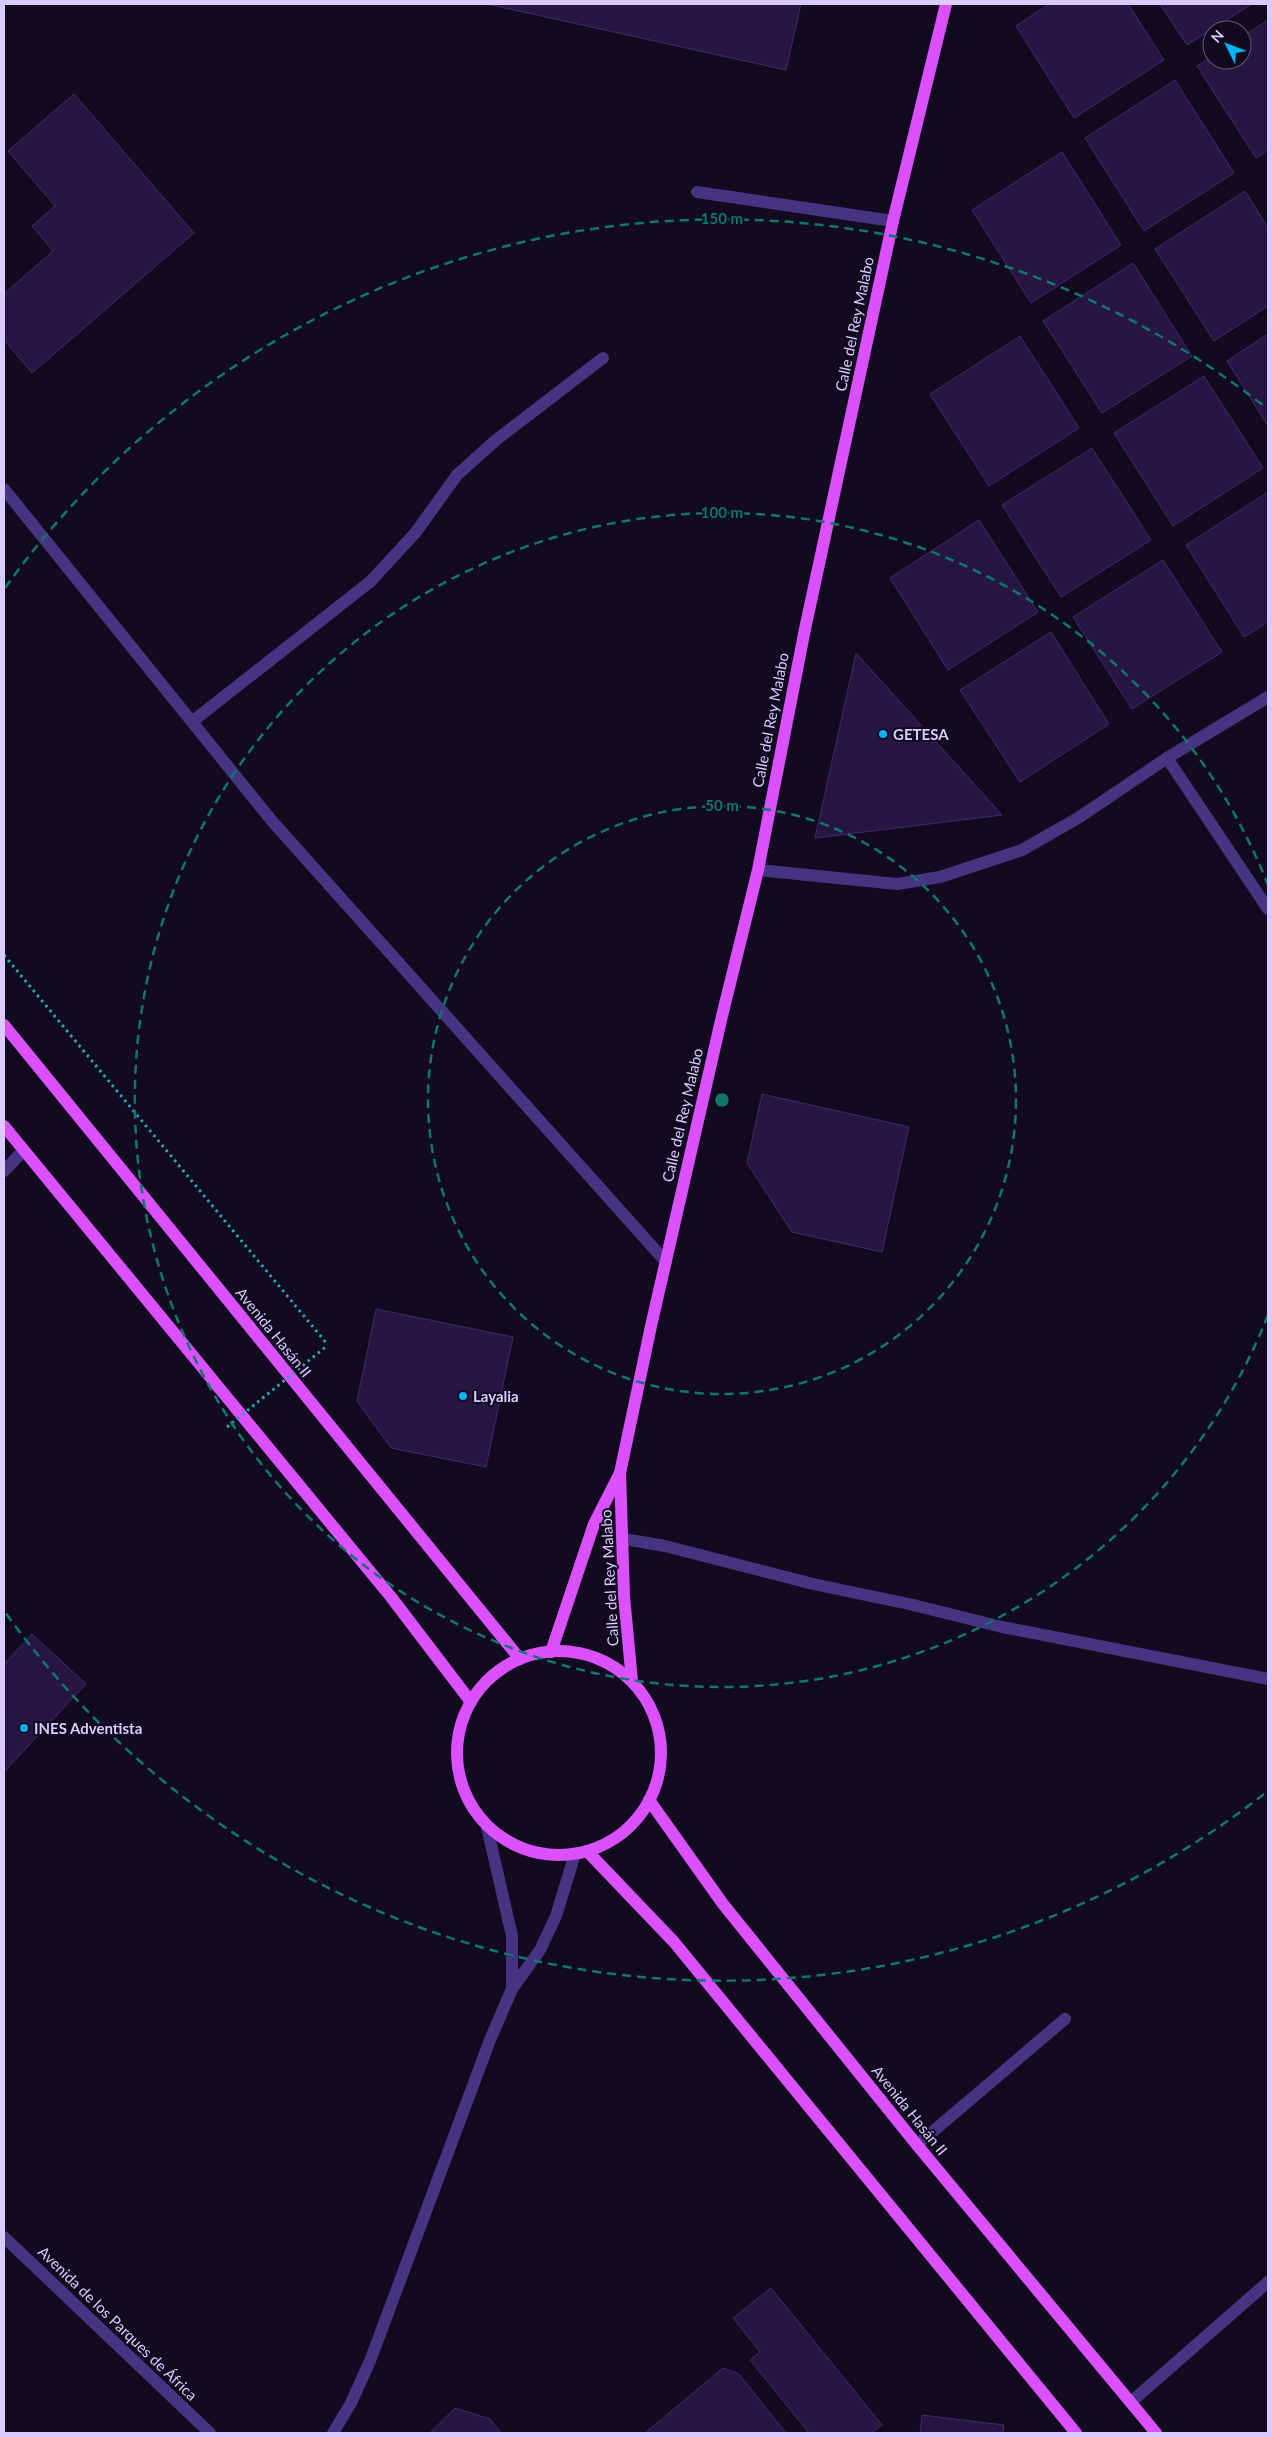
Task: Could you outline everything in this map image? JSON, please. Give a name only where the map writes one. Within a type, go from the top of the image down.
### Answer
[{"type":"main road","name":"Calle del Rey Malabo","points":[[551,1652],[594,1524],[620,1473],[666,1262],[758,870],[805,629],[893,221],[946,4]]},
{"type":"main road","name":"Avenida Hasán II","points":[[4,1026],[520,1659]]},
{"type":"main road","points":[[4,1126],[378,1582],[471,1702]]},
{"type":"main road","name":"Calle del Rey Malabo","points":[[620,1473],[624,1539],[624,1596],[632,1682]]},
{"type":"main road","points":[[551,1652],[580,1653],[608,1664],[632,1682],[645,1698],[652,1711],[660,1738],[657,1780],[649,1800],[633,1822],[612,1840],[581,1852],[552,1855],[528,1851],[506,1841],[487,1827],[470,1806],[460,1781],[456,1754],[460,1726],[471,1702],[492,1676],[520,1659],[535,1654],[551,1652]]},
{"type":"main road","name":"Avenida Hasán II","points":[[649,1800],[723,1904],[917,2145],[1156,2433]]},
{"type":"main road","points":[[581,1852],[674,1942],[1076,2433]]},
{"type":"street","points":[[697,192],[893,221]]},
{"type":"street","points":[[193,721],[372,581],[416,532],[457,475],[496,440],[603,358]]},
{"type":"street","points":[[4,489],[272,821],[666,1262]]},
{"type":"street","points":[[758,870],[897,884],[940,877],[1022,850],[1078,818],[1168,758],[1268,697]]},
{"type":"street","points":[[1168,758],[1268,909]]},
{"type":"street","points":[[4,1171],[23,1151]]},
{"type":"street","points":[[624,1539],[665,1546],[813,1584],[909,1604],[1002,1627],[1268,1679]]},
{"type":"street","points":[[487,1827],[512,1936],[512,1989]]},
{"type":"street","points":[[333,2433],[351,2403],[370,2361],[462,2113],[512,1989],[540,1950],[556,1916],[581,1852]]},
{"type":"street","points":[[917,2145],[1065,2019]]},
{"type":"street","name":"Avenida de los Parques de África","points":[[4,2237],[210,2433]]},
{"type":"street","points":[[1130,2402],[1268,2282]]},
{"type":"path","points":[[4,955],[328,1345],[227,1427]]},
{"type":"building","points":[[487,4],[801,4],[786,70]]},
{"type":"building","points":[[1049,4],[1128,4],[1164,60],[1074,118],[1016,26]]},
{"type":"building","points":[[1160,4],[1252,4],[1227,20],[1202,20],[1202,36],[1187,45]]},
{"type":"building","points":[[1268,20],[1268,150],[1256,158],[1197,66],[1202,63],[1202,70],[1252,70],[1252,30]]},
{"type":"building","points":[[1175,80],[1234,173],[1144,231],[1085,138]]},
{"type":"building","points":[[74,94],[194,233],[32,373],[4,340],[4,294],[53,251],[32,226],[55,206],[8,151]]},
{"type":"building","points":[[1062,152],[1121,245],[1031,303],[972,210]]},
{"type":"building","points":[[1245,191],[1268,228],[1268,306],[1214,341],[1155,249]]},
{"type":"building","points":[[1133,263],[1192,356],[1102,413],[1043,321]]},
{"type":"building","points":[[1268,334],[1268,426],[1227,361]]},
{"type":"building","points":[[1020,336],[1079,428],[989,486],[930,394]]},
{"type":"building","points":[[1204,376],[1263,468],[1173,526],[1114,433]]},
{"type":"building","points":[[1092,448],[1151,540],[1061,597],[1002,505]]},
{"type":"building","points":[[1268,492],[1268,622],[1244,637],[1186,545]]},
{"type":"building","points":[[979,520],[1038,612],[948,670],[890,578]]},
{"type":"building","points":[[1163,560],[1222,652],[1132,709],[1073,617]]},
{"type":"building","points":[[1051,632],[1109,724],[1020,782],[960,690]]},
{"type":"building","name":"GETESA","points":[[856,653],[1002,815],[815,838]]},
{"type":"building","points":[[762,1094],[909,1127],[882,1252],[792,1232],[747,1163]]},
{"type":"building","points":[[376,1309],[513,1337],[486,1467],[391,1448],[357,1401]]},
{"type":"building","name":"INES Adventista","points":[[32,1634],[86,1684],[4,1772],[4,1664]]},
{"type":"building","points":[[771,2288],[882,2425],[872,2433],[809,2433],[750,2360],[760,2352],[733,2318]]},
{"type":"building","points":[[723,2368],[739,2374],[786,2433],[645,2433]]},
{"type":"building","points":[[455,2408],[490,2419],[501,2433],[430,2433]]},
{"type":"building","points":[[922,2415],[1004,2425],[1003,2433],[920,2433]]},
{"type":"place","name":"GETESA","points":[[883,734]]},
{"type":"place","name":"Layalia","points":[[463,1396]]},
{"type":"place","name":"INES Adventista","points":[[24,1728]]}]
